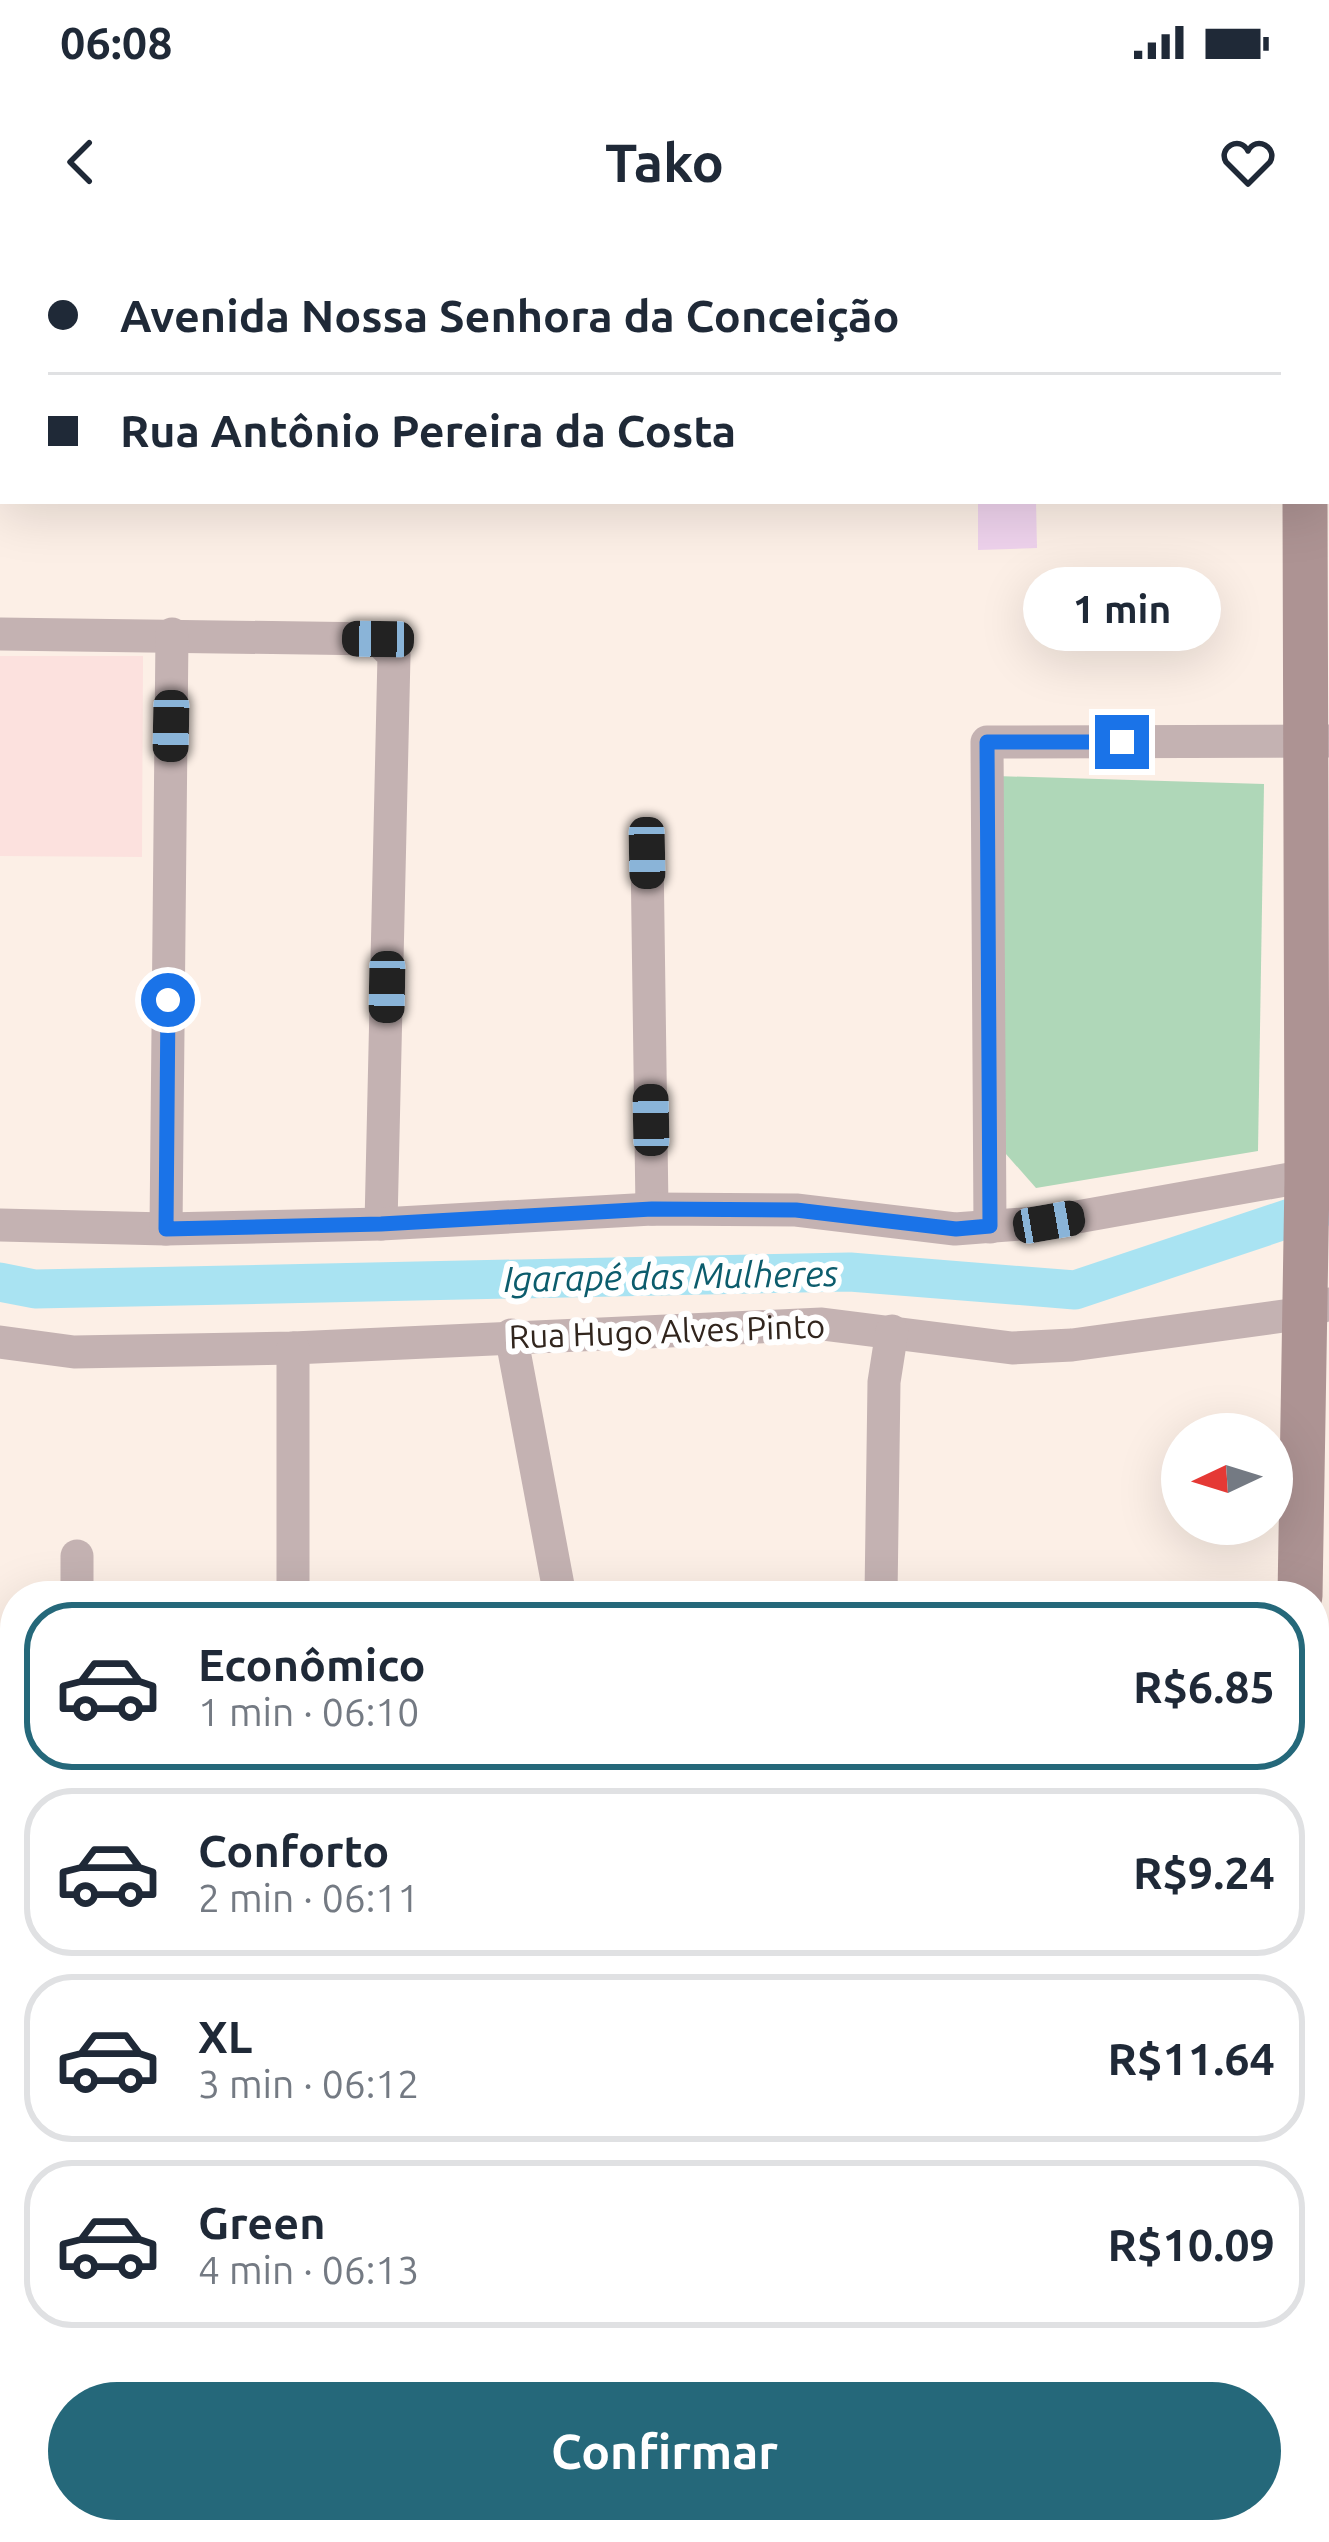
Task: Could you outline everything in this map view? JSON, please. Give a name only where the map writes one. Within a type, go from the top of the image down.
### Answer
[{"type":"street","points":[[1301,1581],[1313,1299],[1316,741],[1305,504]]},
{"type":"street","points":[[0,634],[378,639],[387,644],[394,655],[381,1224]]},
{"type":"street","points":[[166,1229],[172,634]]},
{"type":"street","points":[[990,1226],[987,742],[1316,741]]},
{"type":"street","points":[[647,853],[652,1209]]},
{"type":"street","points":[[0,1225],[166,1229],[381,1224],[652,1209],[796,1210],[956,1229],[1049,1222],[1314,1183]]},
{"type":"street","name":"Rua Hugo Alves Pinto","points":[[0,1342],[74,1352],[293,1348],[822,1324],[1012,1348],[1072,1345],[1313,1299]]},
{"type":"street","points":[[881,1581],[884,1382],[892,1331]]},
{"type":"street","points":[[511,1335],[557,1581]]},
{"type":"street","points":[[293,1348],[293,1581]]},
{"type":"street","points":[[77,1556],[77,1581]]},
{"type":"shaded area","points":[[0,656],[143,656],[142,857],[0,856]]},
{"type":"green space","points":[[996,776],[1264,784],[1258,1151],[1036,1188],[998,1145]]},
{"type":"building","points":[[978,504],[1036,504],[1037,548],[978,550]]},
{"type":"waterway","name":"Igarapé das Mulheres","points":[[0,1282],[35,1289],[850,1272],[1075,1290],[1329,1205]]},
{"type":"route","points":[[168,1000],[166,1229],[381,1224],[652,1209],[796,1210],[956,1229],[990,1226],[987,742],[1122,742]]}]
